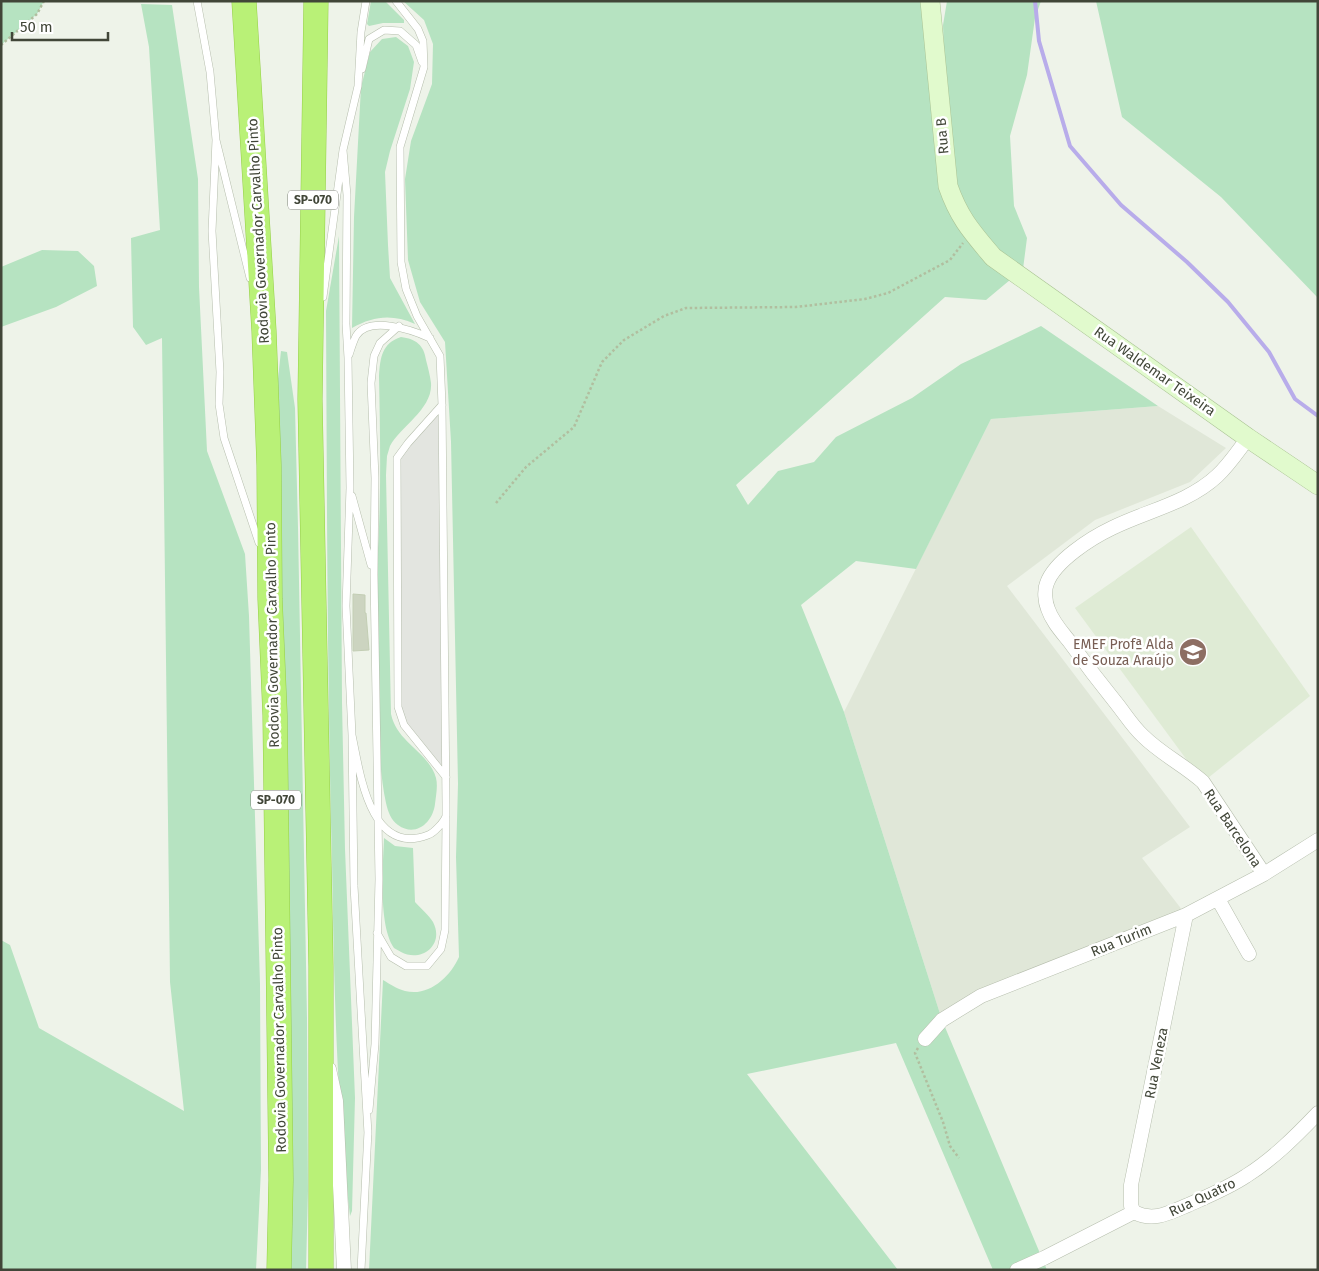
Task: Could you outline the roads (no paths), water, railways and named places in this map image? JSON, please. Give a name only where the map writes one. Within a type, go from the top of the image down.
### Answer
[{"type":"highway","name":"Rodovia Governador Carvalho Pinto","points":[[244,1],[264,331],[270,465],[270,599],[275,715],[281,1180],[279,1270]]},
{"type":"highway","name":"SP-070","points":[[316,1],[310,399],[322,1031],[321,1270]]},
{"type":"street","name":"Rua B","points":[[930,1],[948,186],[954,204],[971,232],[993,257]]},
{"type":"street","name":"Rua Waldemar Teixeira","points":[[993,257],[1248,438],[1318,485]]},
{"type":"street","name":"Rua Barcelona","points":[[1248,438],[1216,477],[1194,492],[1112,528],[1079,548],[1052,574],[1046,584],[1045,593],[1048,609],[1055,622],[1092,674],[1140,734],[1154,747],[1189,770],[1202,782],[1264,874]]},
{"type":"street","name":"Rua Turim","points":[[925,1039],[942,1020],[981,996],[1186,914],[1264,874],[1318,840]]},
{"type":"street","points":[[1218,899],[1250,954]]},
{"type":"street","name":"Rua Veneza","points":[[1134,1212],[1131,1206],[1132,1185],[1186,914]]},
{"type":"street","points":[[322,1031],[336,1101],[344,1270]]},
{"type":"street","name":"Rua Quatro","points":[[1134,1212],[1149,1217],[1161,1216],[1215,1193],[1246,1176],[1279,1152],[1318,1113]]},
{"type":"street","points":[[1017,1270],[1134,1212]]},
{"type":"lane","points":[[197,1],[210,72],[216,140],[212,231],[220,372],[219,404],[224,438],[258,537],[270,599]]},
{"type":"lane","points":[[358,86],[361,32],[366,1]]},
{"type":"lane","points":[[377,932],[391,957],[406,966],[426,966],[442,950],[445,930],[446,777],[440,356],[417,316],[406,288],[400,252],[400,147],[424,67],[421,35],[396,1]]},
{"type":"lane","points":[[321,306],[343,150],[369,39],[384,30],[400,31],[416,45],[424,67]]},
{"type":"lane","points":[[216,140],[264,331]]},
{"type":"lane","points":[[343,150],[347,195],[346,324],[350,488],[346,606],[352,735],[354,896],[368,1134]]},
{"type":"lane","points":[[310,399],[319,325]]},
{"type":"lane","points":[[348,358],[356,335],[369,327],[400,326],[430,338]]},
{"type":"lane","points":[[360,1270],[375,1044],[379,879],[374,575],[375,478],[371,383],[374,356],[380,343],[400,326]]},
{"type":"lane","points":[[442,405],[397,458],[398,707],[404,725],[446,777]]},
{"type":"lane","points":[[350,488],[374,575]]},
{"type":"lane","points":[[352,735],[366,795],[378,820],[399,838],[417,839],[432,834],[446,818]]},
{"type":"waterway","points":[[1035,1],[1039,41],[1070,146],[1121,205],[1187,262],[1228,302],[1269,352],[1295,399],[1318,416]]},
{"type":"place","name":"EMEF Profª Alda de Souza Araújo","points":[[1193,652]]}]
